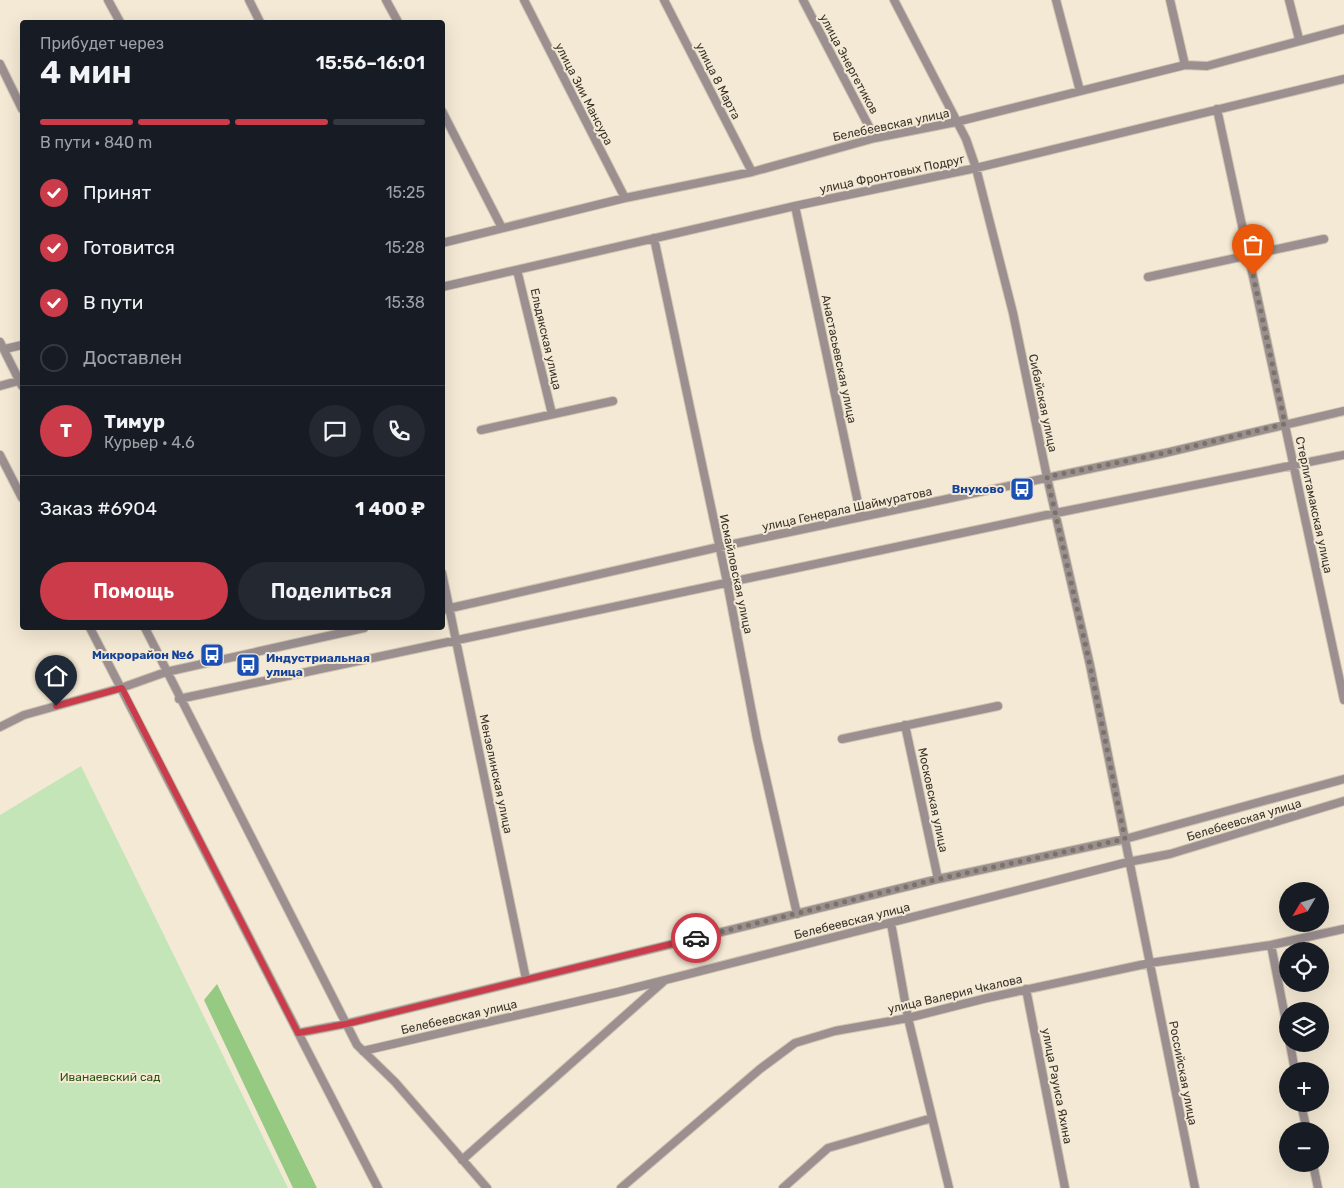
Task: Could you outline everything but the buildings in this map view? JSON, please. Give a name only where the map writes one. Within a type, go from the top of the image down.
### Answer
[{"type":"street","points":[[108,0],[119,20]]},
{"type":"street","points":[[248,0],[259,20]]},
{"type":"street","points":[[386,0],[397,20]]},
{"type":"street","name":"улица Зии Мансура","points":[[524,0],[625,198]]},
{"type":"street","name":"улица 8 Марта","points":[[664,0],[752,172]]},
{"type":"street","name":"улица Энергетиков","points":[[803,0],[875,138]]},
{"type":"street","name":"Сибайская улица","points":[[894,0],[966,139],[976,168],[1013,312],[1125,839],[1128,862]]},
{"type":"street","points":[[1056,0],[1080,92]]},
{"type":"street","points":[[1170,0],[1185,66]]},
{"type":"street","points":[[1289,0],[1299,39]]},
{"type":"street","name":"Белебеевская улица","points":[[445,242],[625,198],[752,172],[875,138],[956,122],[1185,66],[1207,66],[1344,28]]},
{"type":"street","points":[[0,64],[20,105]]},
{"type":"street","name":"улица Фронтовых Подруг","points":[[445,285],[795,206],[976,168],[1344,79]]},
{"type":"street","name":"Стерлитамакская улица","points":[[1217,109],[1344,700]]},
{"type":"street","points":[[445,116],[502,228]]},
{"type":"street","name":"Анастасьевская улица","points":[[795,206],[861,517]]},
{"type":"street","name":"Исмайловская улица","points":[[654,238],[727,582],[757,739],[797,914]]},
{"type":"street","points":[[1148,277],[1324,239]]},
{"type":"street","name":"Ельдякская улица","points":[[517,270],[552,414]]},
{"type":"street","points":[[20,345],[2,346],[20,378]]},
{"type":"street","points":[[0,386],[20,382]]},
{"type":"street","points":[[481,430],[613,402]]},
{"type":"street","name":"улица Генерала Шаймуратова","points":[[446,610],[719,547],[1165,453],[1344,411]]},
{"type":"street","points":[[0,455],[20,494]]},
{"type":"street","points":[[179,699],[1056,513],[1344,455]]},
{"type":"street","name":"Мензелинская улица","points":[[446,610],[457,640],[526,979]]},
{"type":"street","points":[[91,630],[378,1188]]},
{"type":"street","points":[[146,630],[179,699],[237,808],[356,1045],[395,1082],[487,1188]]},
{"type":"street","points":[[0,728],[24,715],[122,688],[166,672],[345,630]]},
{"type":"street","points":[[842,739],[998,706]]},
{"type":"street","name":"Московская улица","points":[[905,725],[938,879]]},
{"type":"street","name":"Белебеевская улица","points":[[298,1033],[346,1024],[938,879],[1125,839],[1344,779]]},
{"type":"street","name":"Белебеевская улица","points":[[363,1051],[666,980],[1128,862],[1170,854],[1344,801]]},
{"type":"street","name":"Российская улица","points":[[1128,862],[1195,1188]]},
{"type":"street","points":[[891,923],[908,1018],[949,1188]]},
{"type":"street","name":"улица Валерия Чкалова","points":[[621,1188],[760,1069],[795,1043],[835,1031],[908,1018],[1026,989],[1150,963],[1271,945],[1344,929]]},
{"type":"street","points":[[1271,945],[1282,1002]]},
{"type":"street","points":[[462,1160],[666,980]]},
{"type":"street","name":"улица Рауиса Яхина","points":[[1026,989],[1065,1188]]},
{"type":"street","points":[[783,1188],[828,1148],[932,1118]]},
{"type":"street","points":[[1315,1172],[1318,1188]]},
{"type":"green space","name":"Иванаевский сад","points":[[81,766],[288,1188],[0,1188],[0,815]]},
{"type":"green space","points":[[217,984],[317,1188],[293,1188],[204,1000]]},
{"type":"way so far","points":[[696,938],[938,879],[1125,839],[1090,665],[1047,477],[1165,453],[1285,424],[1253,275]]},
{"type":"place","name":"Внуково","points":[[1022,489]]},
{"type":"place","name":"Микрорайон №6","points":[[212,655]]},
{"type":"place","name":"Индустриальная улица","points":[[248,665]]},
{"type":"route","points":[[56,706],[122,688],[298,1033],[346,1024],[696,938]]}]
